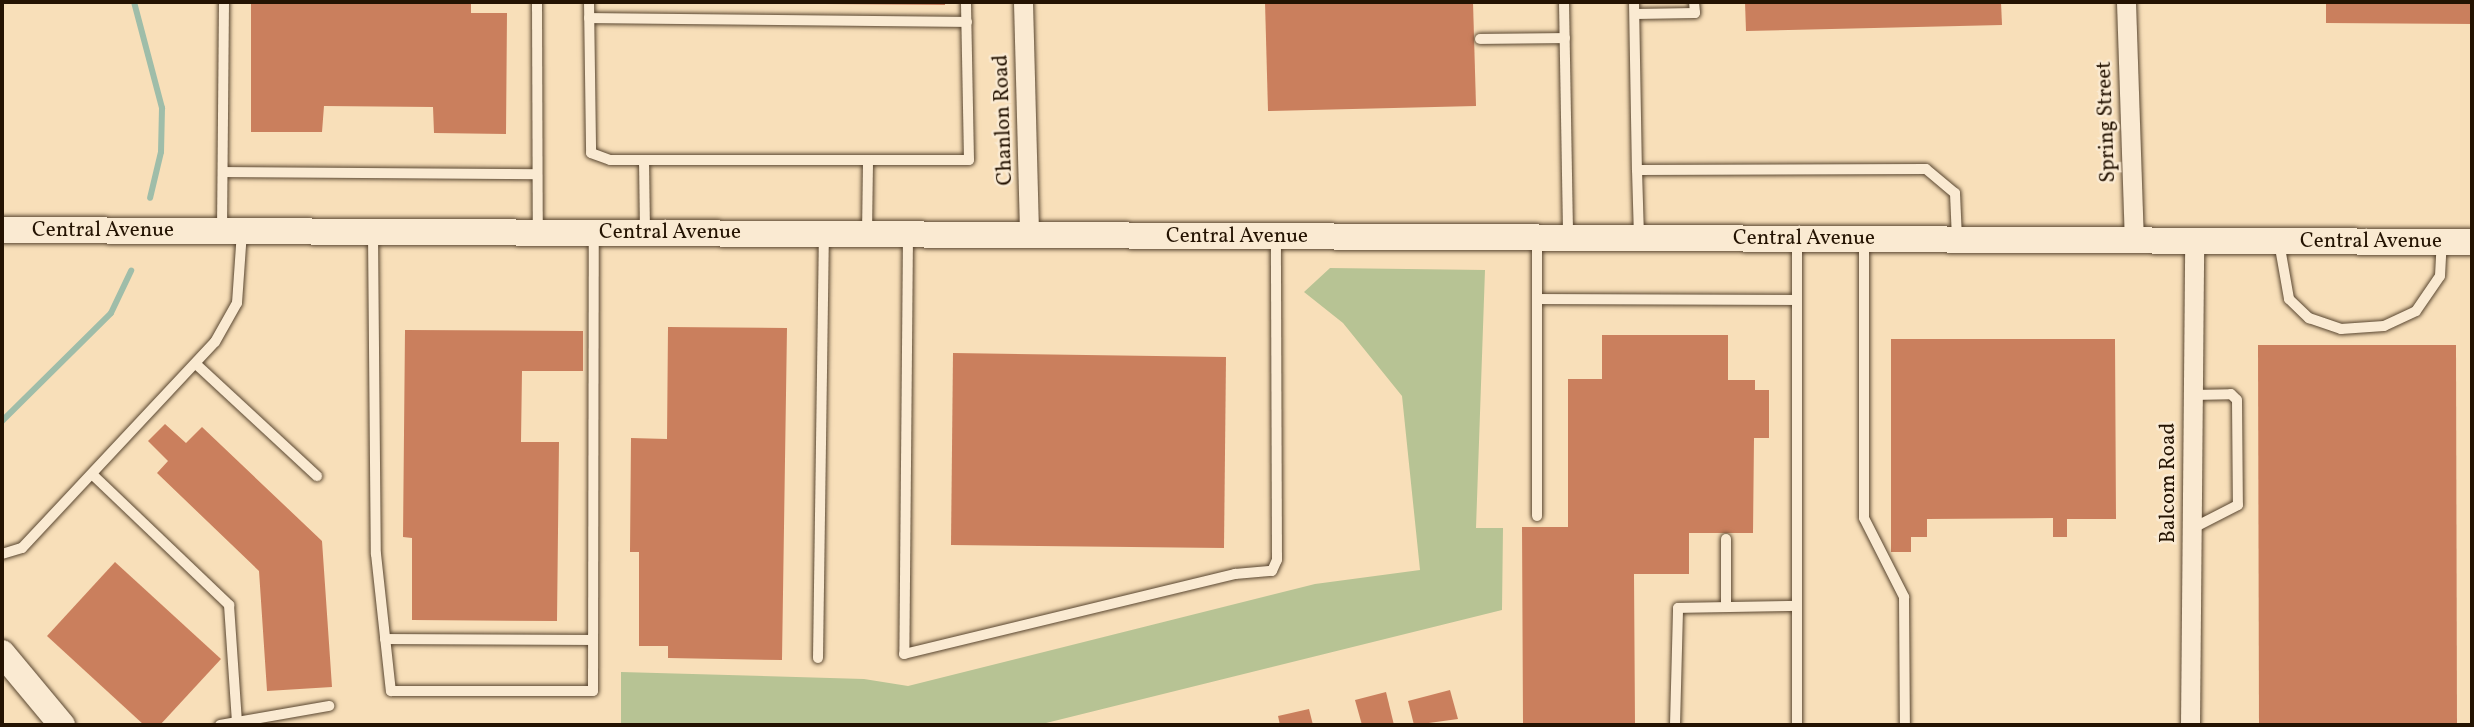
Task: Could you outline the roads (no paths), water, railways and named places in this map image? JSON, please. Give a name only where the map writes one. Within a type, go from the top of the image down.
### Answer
[{"type":"street","name":"Chanlon Road","points":[[1023,2],[1029,236]]},
{"type":"street","name":"Spring Street","points":[[2126,2],[2134,240]]},
{"type":"street","name":"Central Avenue","points":[[2,230],[2472,242]]},
{"type":"street","name":"Balcom Road","points":[[2190,725],[2194,241]]},
{"type":"street","points":[[2,653],[61,725]]},
{"type":"lane","points":[[2,554],[22,548],[196,364],[233,315],[232,231],[223,172],[224,2]]},
{"type":"lane","points":[[537,2],[538,232]]},
{"type":"lane","points":[[589,2],[588,147],[599,158],[968,160],[966,2]]},
{"type":"lane","points":[[1564,2],[1569,239]]},
{"type":"lane","points":[[1634,2],[1639,239]]},
{"type":"lane","points":[[1635,14],[1695,13],[1695,2]]},
{"type":"lane","points":[[589,18],[967,22]]},
{"type":"lane","points":[[1480,39],[1565,38]]},
{"type":"lane","points":[[644,160],[645,232]]},
{"type":"lane","points":[[867,234],[868,160]]},
{"type":"lane","points":[[1637,170],[1926,169],[1955,193],[1957,240]]},
{"type":"lane","points":[[223,172],[537,174]]},
{"type":"lane","points":[[373,232],[376,554],[391,691],[593,691],[594,232]]},
{"type":"lane","points":[[818,657],[824,234]]},
{"type":"lane","points":[[908,235],[904,654],[1235,573],[1272,571],[1277,560],[1276,237]]},
{"type":"lane","points":[[1537,239],[1537,516]]},
{"type":"lane","points":[[1797,239],[1797,725]]},
{"type":"lane","points":[[1864,239],[1864,517],[1904,597],[1905,725]]},
{"type":"lane","points":[[2279,242],[2281,277],[2289,299],[2309,318],[2341,329],[2384,326],[2416,311],[2440,276],[2442,242]]},
{"type":"lane","points":[[1537,299],[1797,300]]},
{"type":"lane","points":[[196,364],[317,476]]},
{"type":"lane","points":[[2192,395],[2231,394],[2237,400],[2238,505],[2193,528]]},
{"type":"lane","points":[[92,474],[229,606],[237,721]]},
{"type":"lane","points":[[1726,539],[1726,607]]},
{"type":"lane","points":[[1675,725],[1678,608],[1797,606]]},
{"type":"lane","points":[[385,639],[593,640]]},
{"type":"lane","points":[[220,725],[329,706]]},
{"type":"waterway","points":[[134,2],[162,108],[161,152],[150,198]]},
{"type":"waterway","points":[[2,421],[111,313],[131,271]]}]
